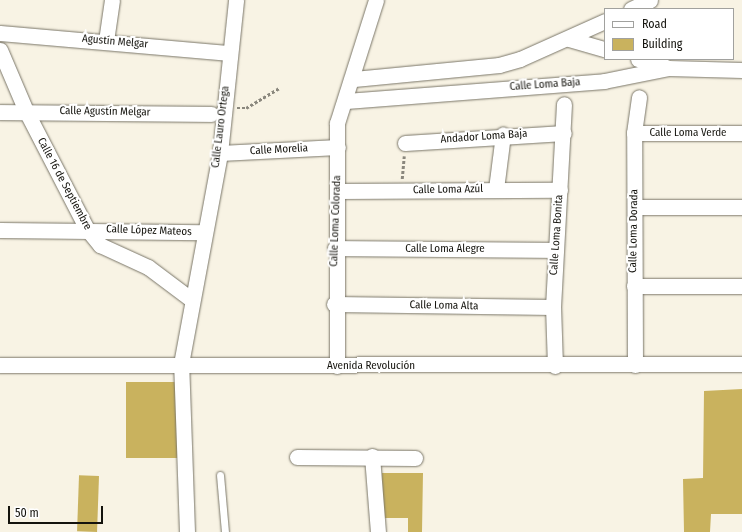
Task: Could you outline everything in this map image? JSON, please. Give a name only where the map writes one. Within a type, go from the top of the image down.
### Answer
[{"type":"street","points":[[106,41],[112,0]]},
{"type":"street","name":"Calle Lauro Ortega","points":[[192,300],[203,232],[220,145],[219,111],[230,53],[236,0]]},
{"type":"street","name":"Calle Loma Colorada","points":[[337,366],[334,304],[338,147],[337,123],[354,79],[376,0]]},
{"type":"street","points":[[633,8],[650,0]]},
{"type":"street","points":[[354,79],[499,65],[569,38],[604,21]]},
{"type":"street","name":"Agustín Melgar","points":[[0,33],[106,41],[230,53]]},
{"type":"street","points":[[569,38],[604,49]]},
{"type":"street","name":"Calle 16 de Septiembre","points":[[0,50],[26,111],[87,229],[100,245],[148,267],[192,300]]},
{"type":"street","points":[[641,60],[668,68]]},
{"type":"street","name":"Calle Loma Baja","points":[[346,101],[604,81],[668,68],[742,70]]},
{"type":"street","name":"Calle Loma Dorada","points":[[635,365],[634,134],[639,97]]},
{"type":"street","name":"Calle Loma Bonita","points":[[555,366],[553,307],[564,133],[564,104]]},
{"type":"street","name":"Calle Agustín Melgar","points":[[0,112],[219,111]]},
{"type":"street","name":"Andador Loma Baja","points":[[405,143],[503,134],[564,133]]},
{"type":"street","name":"Calle Loma Verde","points":[[634,134],[742,133]]},
{"type":"street","points":[[496,189],[503,134]]},
{"type":"street","name":"Calle Morelia","points":[[220,145],[338,147]]},
{"type":"street","name":"Calle Loma Azúl","points":[[337,192],[496,189],[560,190]]},
{"type":"street","points":[[635,206],[742,207]]},
{"type":"street","name":"Calle López Mateos","points":[[0,230],[87,229],[203,232]]},
{"type":"street","name":"Calle Loma Alegre","points":[[335,248],[556,250]]},
{"type":"street","points":[[634,286],[742,286]]},
{"type":"street","points":[[187,532],[181,364],[192,300]]},
{"type":"street","name":"Calle Loma Alta","points":[[334,304],[553,307]]},
{"type":"street","name":"Avenida Revolución","points":[[0,365],[181,364],[555,366],[742,364]]},
{"type":"street","points":[[372,456],[378,532]]},
{"type":"street","points":[[297,457],[372,456],[415,458]]},
{"type":"lane","points":[[220,475],[225,532]]},
{"type":"path","points":[[219,111],[246,108],[279,88]]},
{"type":"path","points":[[402,191],[405,143]]},
{"type":"building","points":[[126,382],[180,382],[180,458],[126,458]]},
{"type":"building","points":[[742,389],[742,514],[711,514],[710,532],[684,532],[683,479],[703,478],[704,391]]},
{"type":"building","points":[[382,473],[423,473],[422,532],[408,532],[408,518],[383,518]]},
{"type":"building","points":[[79,475],[99,476],[97,532],[77,531]]}]
